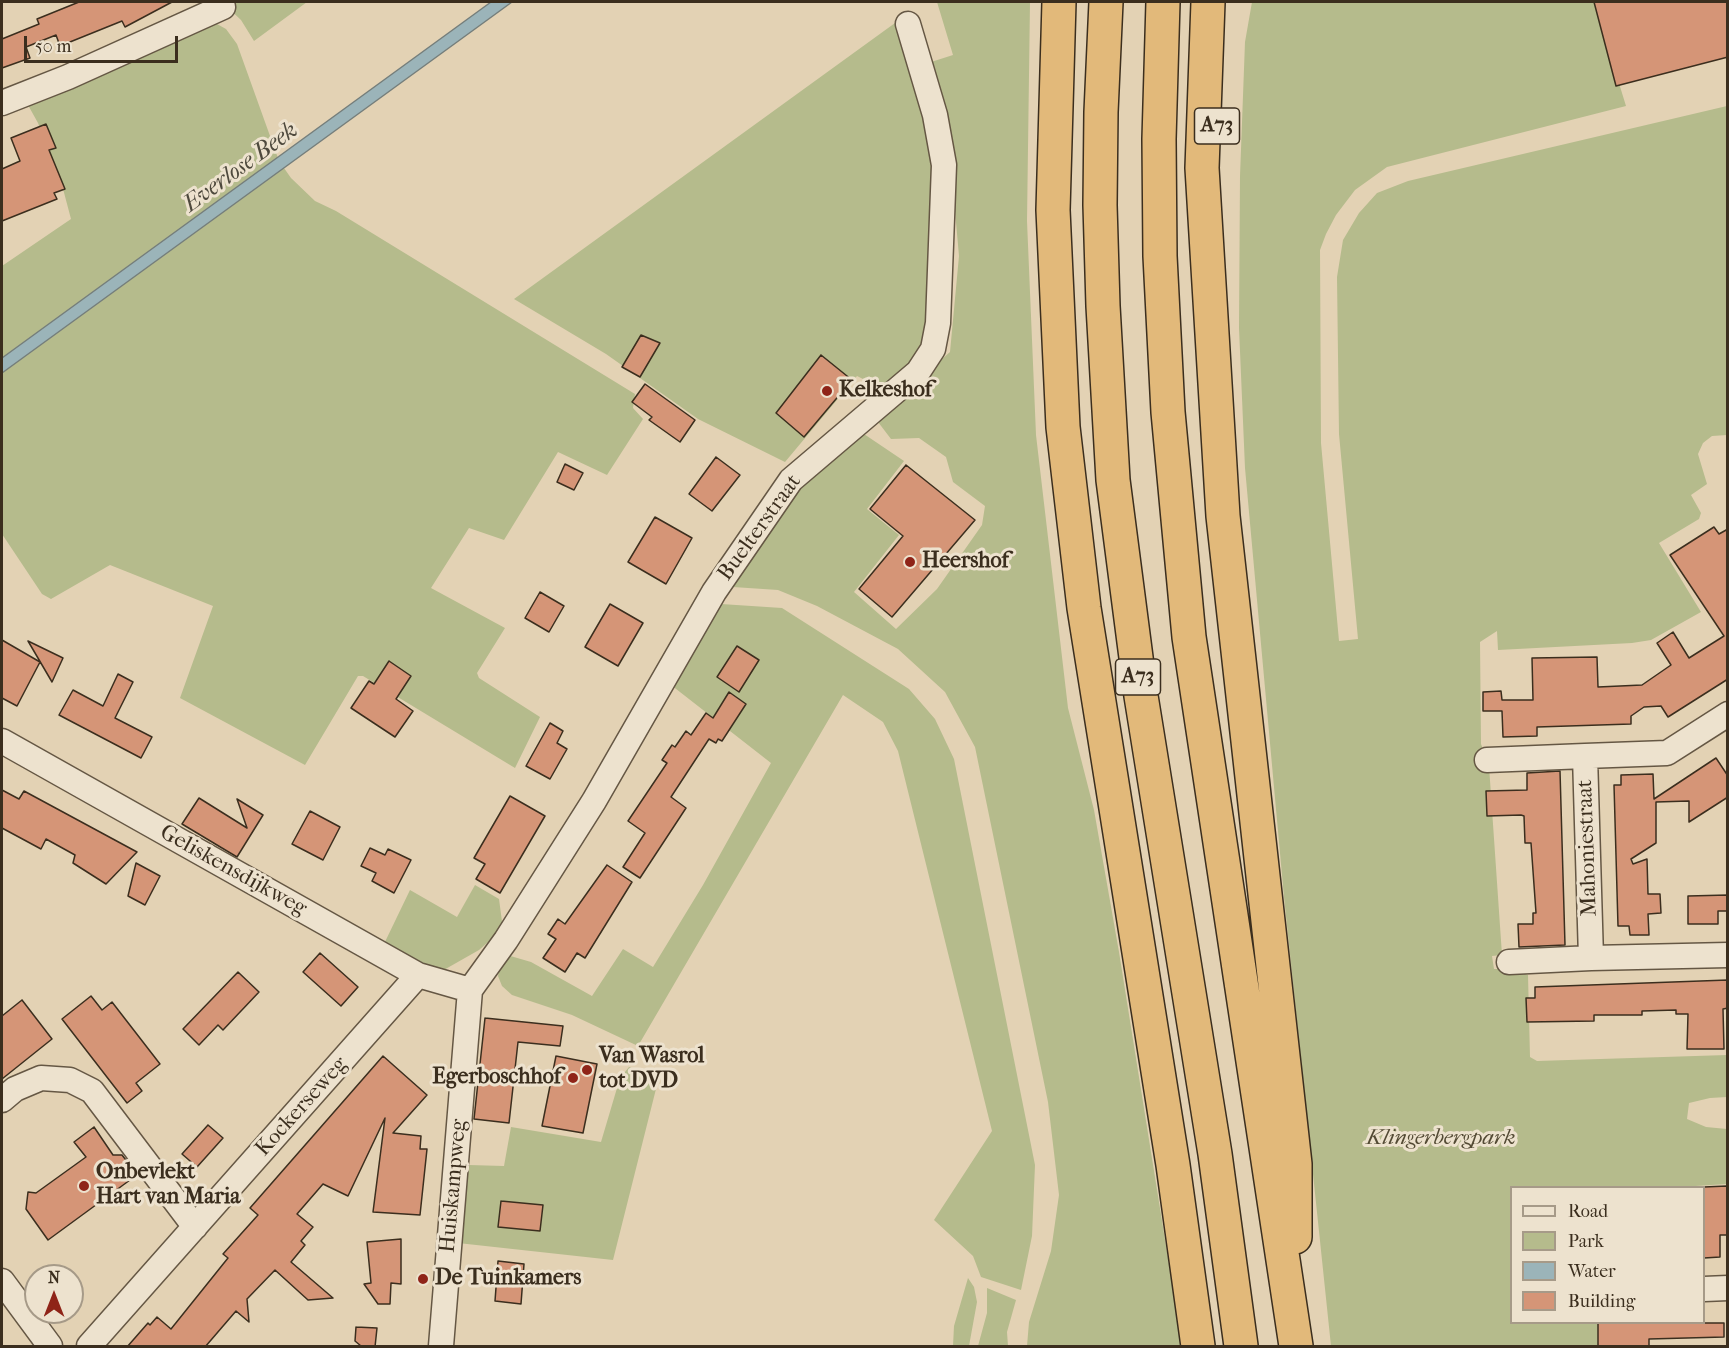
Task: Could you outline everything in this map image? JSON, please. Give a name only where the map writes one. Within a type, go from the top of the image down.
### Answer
[{"type":"highway","name":"A73","points":[[1106,2],[1101,112],[1100,216],[1113,480],[1141,696],[1215,1154],[1241,1347]]},
{"type":"highway","name":"A73","points":[[1163,2],[1159,139],[1160,256],[1168,412],[1189,637],[1296,1342]]},
{"type":"highway","name":"A73","points":[[1208,2],[1202,168],[1223,516],[1295,1164],[1296,1342]]},
{"type":"highway","name":"A73","points":[[1206,252],[1230,2]]},
{"type":"highway","name":"A73","points":[[1059,5],[1053,210],[1063,427],[1084,608],[1173,1165],[1198,1347]]},
{"type":"street","points":[[2,102],[68,77],[223,8]]},
{"type":"street","name":"Buelterstraat","points":[[470,990],[506,940],[589,809],[714,592],[791,480],[918,372],[933,349],[938,323],[944,165],[935,116],[908,24]]},
{"type":"street","name":"Mahoniestraat","points":[[1591,958],[1585,756],[1667,753],[1728,714]]},
{"type":"street","name":"Geliskensdijkweg","points":[[2,741],[418,975],[470,990]]},
{"type":"street","points":[[1487,760],[1585,756]]},
{"type":"street","points":[[1509,962],[1728,955]]},
{"type":"street","name":"Kockerseweg","points":[[90,1347],[418,975]]},
{"type":"street","name":"Huiskampweg","points":[[441,1347],[470,990]]},
{"type":"street","points":[[2,1100],[15,1089],[41,1078],[70,1080],[92,1091],[195,1227]]},
{"type":"street","points":[[2,1281],[50,1347]]},
{"type":"street","points":[[1705,1289],[1728,1288]]},
{"type":"green space","points":[[222,2],[307,2],[254,41],[241,20]]},
{"type":"green space","points":[[937,2],[1030,2],[1027,221],[1036,435],[1068,708],[1094,810],[1182,1346],[1027,1346],[1029,1322],[1051,1251],[1059,1195],[1048,1102],[975,747],[945,692],[898,649],[817,606],[778,590],[733,587],[794,493],[861,432],[904,461],[867,509],[899,535],[854,592],[896,629],[937,589],[982,525],[985,506],[953,482],[946,457],[919,438],[891,439],[875,418],[950,352],[959,256],[947,121],[928,63],[953,55]]},
{"type":"green space","name":"Klingerbergpark","points":[[1252,2],[1594,2],[1626,106],[1387,167],[1355,190],[1336,215],[1320,250],[1321,443],[1339,641],[1358,639],[1339,434],[1337,277],[1343,240],[1359,213],[1377,193],[1408,181],[1727,106],[1727,435],[1712,436],[1703,443],[1698,454],[1707,484],[1691,495],[1701,513],[1699,519],[1659,543],[1701,612],[1651,640],[1632,643],[1498,650],[1497,631],[1480,642],[1481,744],[1489,766],[1502,955],[1492,956],[1494,969],[1511,969],[1528,975],[1530,1057],[1537,1061],[1727,1055],[1727,1097],[1689,1103],[1687,1119],[1706,1127],[1727,1129],[1727,1184],[1510,1186],[1510,1324],[1600,1324],[1601,1346],[1331,1346],[1284,897],[1245,468],[1239,328],[1240,176],[1245,42]]},
{"type":"green space","points":[[895,23],[927,130],[937,203],[925,348],[906,373],[883,389],[857,376],[785,462],[698,419],[606,354],[514,299]]},
{"type":"green space","points":[[217,24],[226,29],[237,44],[279,161],[291,178],[315,201],[336,211],[635,394],[633,408],[643,419],[607,475],[558,452],[504,540],[469,528],[431,588],[505,628],[477,673],[479,678],[540,717],[515,768],[363,676],[358,676],[305,765],[180,698],[213,606],[110,565],[51,599],[42,594],[2,534],[2,266],[71,219],[62,185],[38,123],[28,105]]},
{"type":"green space","points":[[721,604],[782,608],[909,689],[935,719],[954,759],[1035,1165],[1032,1236],[1021,1290],[981,1277],[973,1256],[934,1220],[992,1131],[898,751],[883,722],[843,695],[638,1046],[572,1015],[512,995],[502,986],[498,976],[500,965],[507,955],[531,962],[592,996],[623,949],[653,967],[703,885],[771,763],[671,685]]},
{"type":"green space","points":[[475,885],[499,899],[503,929],[479,950],[442,971],[430,970],[383,946],[410,890],[457,917]]},
{"type":"green space","points":[[629,1067],[659,1077],[613,1260],[458,1243],[461,1191],[469,1165],[504,1166],[511,1127],[601,1142],[620,1078]]},
{"type":"green space","points":[[968,1278],[974,1287],[977,1302],[969,1346],[953,1346],[954,1326]]},
{"type":"green space","points":[[987,1288],[1016,1300],[1007,1332],[1008,1346],[978,1346],[987,1313]]},
{"type":"water","points":[[491,2],[512,2],[2,373],[2,358]]},
{"type":"building","points":[[79,2],[172,2],[125,27],[122,21],[60,46],[56,35],[26,47],[30,58],[2,68],[2,39],[39,24],[37,19]]},
{"type":"building","points":[[1594,2],[1728,2],[1728,57],[1616,86]]},
{"type":"building","points":[[46,124],[56,148],[49,150],[65,189],[54,193],[57,199],[2,221],[2,169],[20,161],[11,138]]},
{"type":"building","points":[[641,335],[660,343],[640,377],[622,367]]},
{"type":"building","name":"Kelkeshof","points":[[821,355],[852,380],[804,437],[776,413]]},
{"type":"building","points":[[645,384],[695,420],[680,442],[649,420],[652,417],[632,402]]},
{"type":"building","points":[[716,457],[740,475],[712,511],[689,494]]},
{"type":"building","points":[[565,464],[583,473],[574,490],[557,482]]},
{"type":"building","name":"Heershof","points":[[906,465],[975,520],[892,617],[859,589],[903,536],[870,509]]},
{"type":"building","points":[[655,517],[692,538],[666,584],[628,562]]},
{"type":"building","points":[[1714,527],[1719,534],[1728,529],[1728,679],[1668,717],[1661,706],[1644,707],[1631,716],[1631,724],[1537,727],[1537,736],[1503,737],[1502,711],[1483,711],[1483,692],[1501,691],[1502,700],[1533,700],[1532,658],[1597,657],[1598,687],[1642,685],[1671,665],[1657,643],[1673,632],[1689,658],[1724,636],[1670,555]]},
{"type":"building","points":[[540,592],[564,606],[549,632],[525,618]]},
{"type":"building","points":[[610,604],[643,623],[618,666],[585,647]]},
{"type":"building","points":[[2,640],[40,662],[17,706],[2,698]]},
{"type":"building","points":[[28,641],[63,658],[52,682]]},
{"type":"building","points":[[737,646],[759,660],[739,692],[717,677]]},
{"type":"building","points":[[389,661],[411,676],[396,699],[413,711],[395,737],[351,708],[369,681],[374,684]]},
{"type":"building","points":[[118,674],[133,682],[115,718],[152,737],[141,758],[59,715],[73,690],[103,706]]},
{"type":"building","points":[[729,692],[746,704],[722,741],[718,739],[716,743],[709,739],[671,797],[686,808],[640,878],[623,867],[645,833],[628,821],[667,763],[662,760],[672,745],[675,747],[686,731],[691,735],[706,713],[713,718]]},
{"type":"building","points":[[550,723],[563,731],[557,743],[567,749],[550,779],[526,766]]},
{"type":"building","points":[[1716,758],[1728,776],[1728,797],[1689,822],[1689,801],[1656,802],[1656,843],[1631,859],[1633,864],[1647,859],[1648,894],[1660,894],[1661,913],[1648,914],[1649,935],[1630,935],[1629,926],[1618,926],[1614,785],[1621,785],[1621,775],[1653,774],[1654,799]]},
{"type":"building","points":[[1560,771],[1565,945],[1519,947],[1518,924],[1533,924],[1533,913],[1536,913],[1531,843],[1525,843],[1524,816],[1487,816],[1486,791],[1527,790],[1527,773]]},
{"type":"building","points":[[2,790],[19,799],[24,791],[137,852],[106,884],[73,863],[75,855],[46,839],[41,849],[2,828]]},
{"type":"building","points":[[510,796],[545,816],[500,893],[476,879],[485,864],[474,858]]},
{"type":"building","points":[[199,798],[247,828],[237,799],[263,815],[237,857],[182,824]]},
{"type":"building","points":[[310,811],[340,827],[323,860],[292,844]]},
{"type":"building","points":[[370,848],[385,855],[388,849],[411,860],[394,893],[372,881],[376,873],[361,866]]},
{"type":"building","points":[[136,863],[160,876],[145,905],[128,896]]},
{"type":"building","points":[[607,865],[632,882],[585,958],[577,953],[565,972],[543,958],[556,939],[548,934],[558,919],[565,924]]},
{"type":"building","points":[[1728,895],[1728,911],[1718,911],[1718,924],[1688,924],[1688,896]]},
{"type":"building","points":[[320,953],[358,987],[341,1006],[303,972]]},
{"type":"building","points":[[238,972],[259,992],[223,1030],[218,1025],[199,1045],[183,1029]]},
{"type":"building","points":[[1728,980],[1728,1008],[1723,1009],[1724,1049],[1687,1049],[1688,1014],[1676,1014],[1676,1010],[1642,1011],[1642,1015],[1594,1015],[1594,1021],[1527,1022],[1526,998],[1535,998],[1535,987]]},
{"type":"building","points":[[91,996],[102,1010],[112,1002],[160,1064],[136,1083],[142,1091],[127,1103],[62,1019]]},
{"type":"building","points":[[22,1000],[52,1039],[2,1079],[2,1016]]},
{"type":"building","points":[[485,1018],[563,1026],[560,1046],[518,1042],[509,1123],[474,1119]]},
{"type":"building","points":[[383,1056],[427,1095],[393,1133],[421,1136],[420,1149],[427,1149],[420,1215],[373,1212],[385,1118],[348,1196],[323,1184],[297,1214],[313,1227],[301,1241],[305,1245],[291,1262],[333,1298],[308,1300],[275,1270],[247,1299],[249,1322],[236,1311],[205,1347],[127,1347],[148,1323],[150,1325],[157,1317],[171,1329],[228,1258],[223,1254],[258,1215],[250,1208]]},
{"type":"building","points":[[556,1056],[597,1064],[583,1133],[542,1126]]},
{"type":"building","points":[[208,1125],[223,1138],[197,1167],[182,1154]]},
{"type":"building","name":"Onbevlekt Hart van Maria","points":[[94,1127],[113,1155],[122,1155],[129,1164],[126,1174],[130,1180],[48,1240],[26,1209],[28,1192],[36,1193],[86,1157],[74,1142]]},
{"type":"building","points":[[1727,1186],[1728,1235],[1720,1235],[1720,1257],[1705,1258],[1705,1187]]},
{"type":"building","points":[[501,1201],[543,1205],[540,1231],[498,1227]]},
{"type":"building","points":[[401,1239],[401,1284],[391,1283],[390,1304],[378,1304],[364,1284],[371,1283],[367,1242]]},
{"type":"building","points":[[498,1261],[524,1264],[521,1304],[495,1301]]},
{"type":"building","points":[[1724,1323],[1724,1337],[1649,1339],[1649,1347],[1598,1347],[1598,1324]]},
{"type":"building","points":[[356,1327],[377,1328],[375,1347],[361,1346],[355,1341]]},
{"type":"place","name":"Kelkeshof","points":[[827,391]]},
{"type":"place","name":"Heershof","points":[[910,562]]},
{"type":"place","name":"Van Wasrol tot DVD","points":[[587,1070]]},
{"type":"place","name":"Egerboschhof","points":[[573,1078]]},
{"type":"place","name":"Onbevlekt Hart van Maria","points":[[84,1186]]},
{"type":"place","name":"De Tuinkamers","points":[[423,1279]]},
{"type":"water label","name":"Everlose Beek","points":[[241,168]]}]
